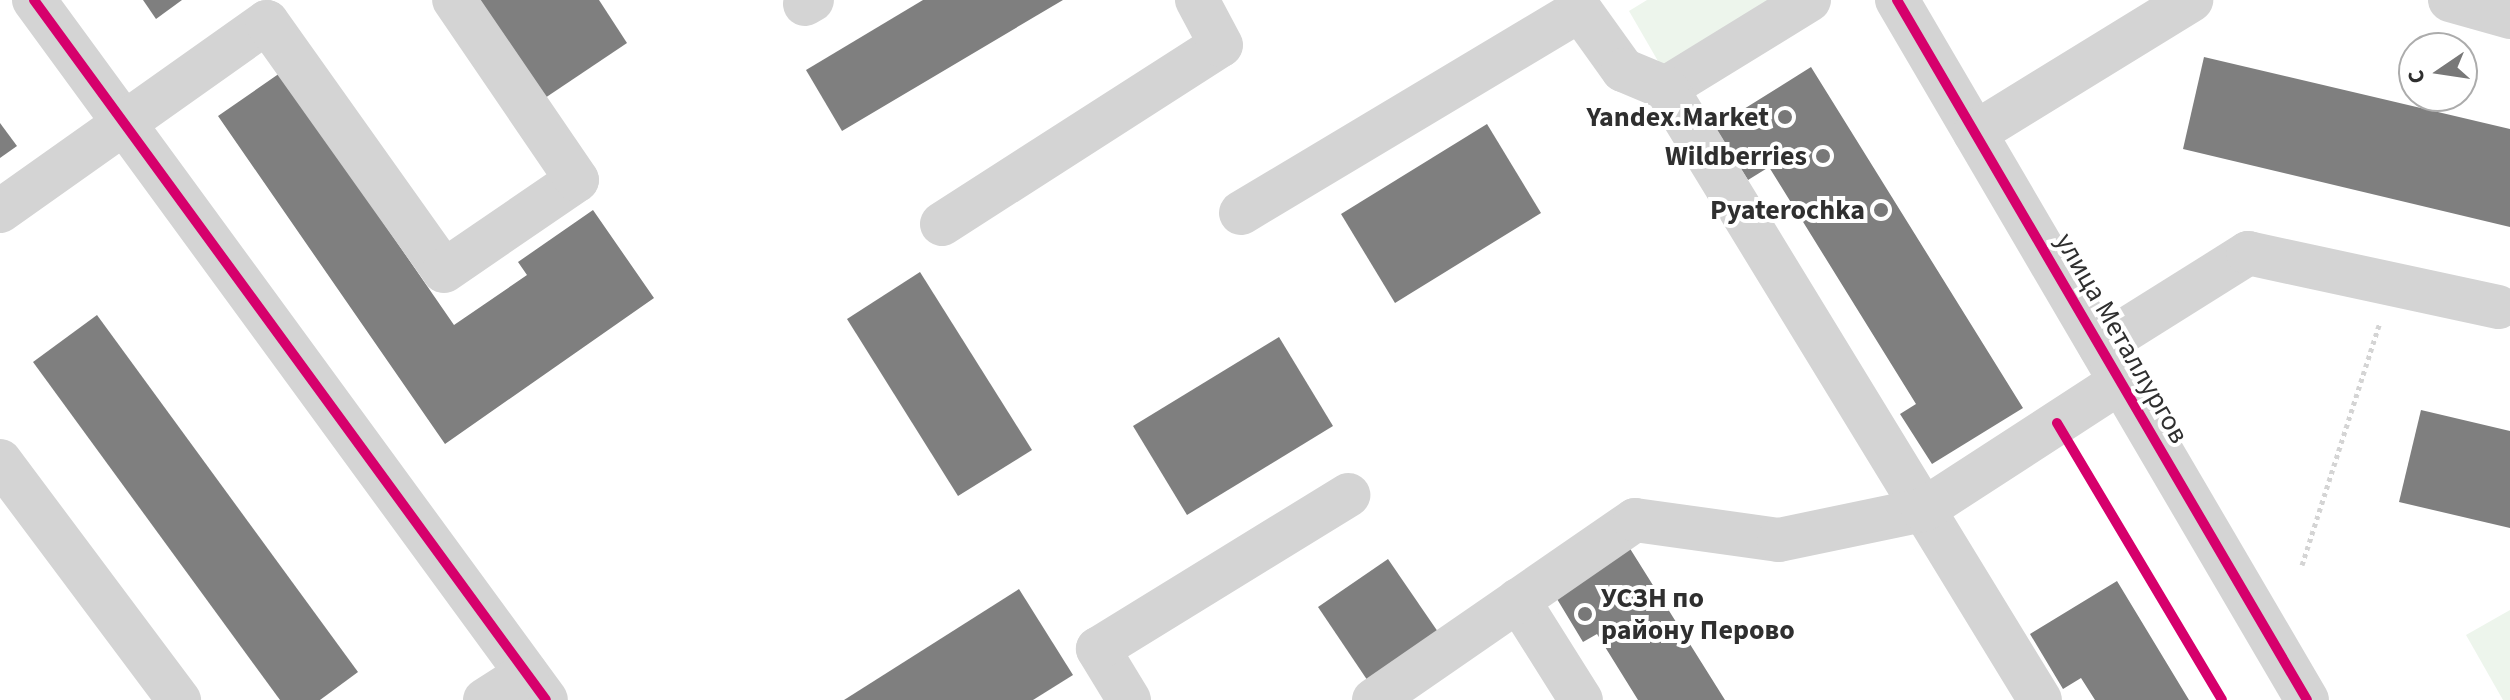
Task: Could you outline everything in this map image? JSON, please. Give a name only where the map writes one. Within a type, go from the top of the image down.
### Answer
[{"type":"street","points":[[34,0],[536,687],[485,700]]},
{"type":"street","points":[[0,211],[267,22],[444,271],[577,180],[454,0]]},
{"type":"street","points":[[942,224],[1221,45],[1197,0]]},
{"type":"street","points":[[1666,88],[1809,0]]},
{"type":"street","name":"улица Металлургов","points":[[1897,0],[2307,700]]},
{"type":"street","points":[[1975,133],[2191,0]]},
{"type":"street","points":[[2450,0],[2510,17]]},
{"type":"street","points":[[1241,213],[1580,10],[1623,70],[1666,88],[2040,700]]},
{"type":"street","points":[[1374,700],[1635,520],[1779,540],[1923,510],[2248,253],[2498,307]]},
{"type":"street","points":[[0,461],[179,700]]},
{"type":"street","points":[[1129,700],[1098,649],[1348,495]]},
{"type":"street","points":[[1518,600],[1581,700]]},
{"type":"path","points":[[2302,565],[2392,284]]},
{"type":"shaded area","points":[[1647,0],[1784,0],[1666,75],[1629,11]]},
{"type":"shaded area","points":[[2510,610],[2510,700],[2503,700],[2466,635]]},
{"type":"building","points":[[143,0],[182,0],[156,19]]},
{"type":"building","points":[[480,0],[599,0],[627,43],[545,98]]},
{"type":"building","points":[[923,0],[1063,0],[842,131],[806,70]]},
{"type":"building","points":[[2204,57],[2398,103],[2398,112],[2438,112],[2510,129],[2510,227],[2183,149]]},
{"type":"building","points":[[1811,67],[2023,408],[1932,464],[1900,414],[1916,404],[1769,167],[1748,180],[1715,127]]},
{"type":"building","points":[[280,73],[454,325],[527,275],[518,262],[593,210],[654,298],[445,444],[218,116]]},
{"type":"building","points":[[0,123],[17,146],[0,158]]},
{"type":"building","points":[[1487,124],[1541,213],[1395,303],[1341,214]]},
{"type":"building","points":[[920,272],[1032,450],[958,496],[847,319]]},
{"type":"building","points":[[97,315],[358,672],[320,700],[280,700],[33,362]]},
{"type":"building","points":[[1279,337],[1333,426],[1187,515],[1133,426]]},
{"type":"building","points":[[2421,410],[2510,431],[2510,528],[2399,502]]},
{"type":"building","points":[[1629,547],[1725,700],[1638,700],[1597,634],[1583,642],[1554,594]]},
{"type":"building","points":[[1388,559],[1449,648],[1378,696],[1318,607]]},
{"type":"building","points":[[2117,581],[2189,700],[2095,700],[2081,678],[2063,689],[2030,634]]},
{"type":"building","points":[[1019,589],[1073,675],[1033,700],[844,700]]},
{"type":"cycle path","points":[[34,0],[546,700]]},
{"type":"cycle path","points":[[1897,0],[2307,700]]},
{"type":"cycle path","points":[[2057,423],[2222,700]]},
{"type":"place","name":"Yandex.Market","points":[[1785,117]]},
{"type":"place","name":"Wildberries","points":[[1823,156]]},
{"type":"place","name":"Pyaterochka","points":[[1881,210]]},
{"type":"place","name":"УСЗН по району Перово","points":[[1585,614]]}]
